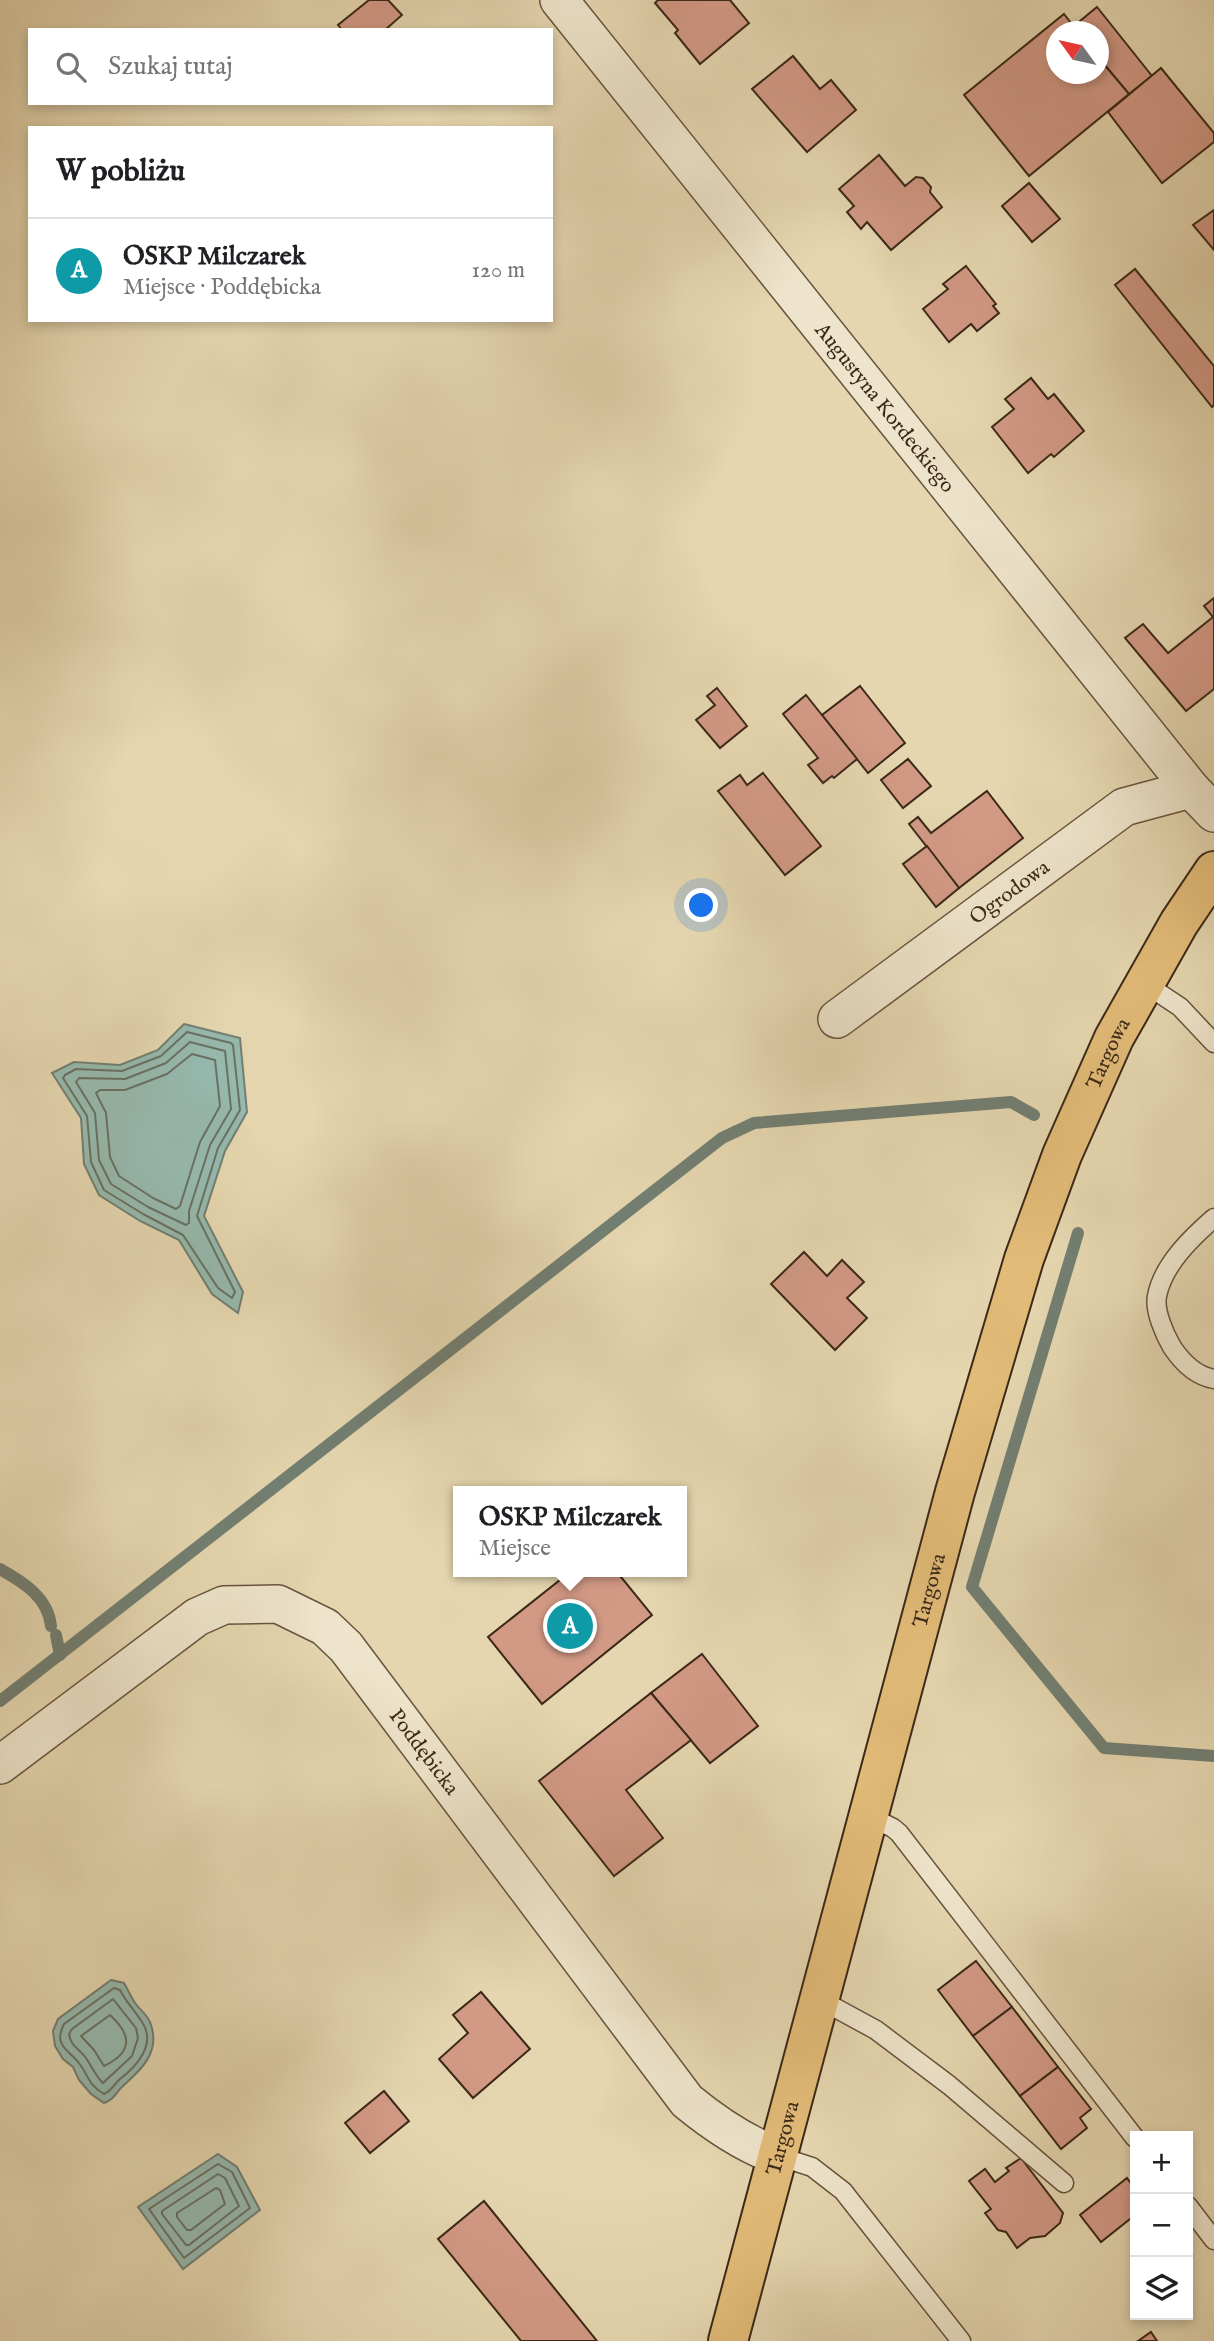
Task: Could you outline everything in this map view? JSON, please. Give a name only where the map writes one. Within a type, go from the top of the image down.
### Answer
[{"type":"main road","name":"Targowa","points":[[728,2341],[955,1492],[1024,1259],[1062,1155],[1114,1038],[1179,923],[1214,871]]},
{"type":"street","name":"Augustyna Kordeckiego","points":[[559,0],[1203,801]]},
{"type":"street","name":"Ogrodowa","points":[[837,1019],[1124,807],[1203,801]]},
{"type":"street","name":"Poddębicka","points":[[0,1765],[197,1617],[224,1605],[278,1604],[300,1613],[325,1627],[346,1647],[687,2101],[741,2140],[778,2156]]},
{"type":"lane","points":[[1144,983],[1180,1007],[1214,1043]]},
{"type":"lane","points":[[1214,1219],[1193,1236],[1171,1264],[1156,1298],[1163,1331],[1180,1359],[1205,1377],[1214,1379]]},
{"type":"lane","points":[[867,1815],[899,1833],[1130,2132]]},
{"type":"lane","points":[[819,1999],[876,2030],[949,2085],[1064,2183]]},
{"type":"lane","points":[[778,2156],[812,2167],[843,2192],[961,2341]]},
{"type":"lane","points":[[1193,2213],[1214,2240]]},
{"type":"water","points":[[184,1024],[240,1038],[247,1112],[225,1151],[204,1216],[243,1292],[238,1313],[212,1294],[179,1240],[140,1221],[99,1195],[84,1164],[81,1118],[52,1073],[74,1062],[120,1065],[158,1050]]},
{"type":"water","points":[[111,1980],[124,1983],[148,2019],[153,2044],[143,2066],[104,2103],[91,2094],[79,2080],[73,2067],[63,2059],[55,2046],[53,2031],[58,2019]]},
{"type":"water","points":[[218,2154],[237,2167],[260,2210],[183,2269],[138,2207]]},
{"type":"building","points":[[369,0],[388,0],[402,15],[387,28],[340,28],[338,25]]},
{"type":"building","points":[[658,0],[730,0],[749,23],[700,64],[675,33],[678,30],[655,3]]},
{"type":"building","points":[[1097,7],[1108,21],[1080,21]]},
{"type":"building","points":[[1064,14],[1069,21],[1055,21]]},
{"type":"building","points":[[1109,22],[1152,76],[1129,94],[1109,70]]},
{"type":"building","points":[[1046,29],[1046,84],[1109,84],[1109,70],[1129,94],[1029,176],[964,95]]},
{"type":"building","points":[[793,56],[820,89],[831,80],[856,110],[807,152],[752,89]]},
{"type":"building","points":[[1161,68],[1214,133],[1214,142],[1162,183],[1108,112]]},
{"type":"building","points":[[879,155],[905,186],[916,177],[923,178],[942,207],[891,250],[867,222],[861,229],[847,212],[854,206],[839,189]]},
{"type":"building","points":[[1029,183],[1060,219],[1032,242],[1002,206]]},
{"type":"building","points":[[1214,210],[1214,250],[1193,225]]},
{"type":"building","points":[[966,266],[996,304],[993,306],[999,313],[977,331],[971,324],[949,342],[923,309],[948,289],[943,284]]},
{"type":"building","points":[[1135,269],[1214,366],[1212,407],[1115,285]]},
{"type":"building","points":[[1031,378],[1048,399],[1054,394],[1084,431],[1054,457],[1051,454],[1028,473],[992,427],[1014,409],[1005,399]]},
{"type":"building","points":[[1214,598],[1214,689],[1186,711],[1125,638],[1143,624],[1168,653],[1213,617],[1204,606]]},
{"type":"building","points":[[860,686],[905,743],[868,773],[822,715]]},
{"type":"building","points":[[717,688],[747,726],[720,748],[696,720],[715,705],[707,696]]},
{"type":"building","points":[[806,695],[857,759],[834,778],[832,776],[823,783],[808,765],[818,758],[783,714]]},
{"type":"building","points":[[908,759],[931,786],[903,808],[881,780]]},
{"type":"building","points":[[763,773],[821,846],[785,875],[718,791],[740,775],[747,785]]},
{"type":"building","points":[[987,791],[1023,838],[959,888],[909,824],[918,817],[931,833]]},
{"type":"building","points":[[927,846],[959,888],[936,907],[903,864]]},
{"type":"building","points":[[804,1252],[827,1276],[842,1260],[864,1282],[847,1298],[867,1318],[835,1350],[771,1284]]},
{"type":"building","points":[[564,1577],[621,1577],[652,1615],[542,1704],[488,1637]]},
{"type":"building","points":[[702,1654],[758,1726],[710,1763],[651,1693]]},
{"type":"building","points":[[651,1693],[691,1740],[626,1790],[663,1838],[614,1876],[539,1781]]},
{"type":"building","points":[[976,1961],[1012,2007],[973,2036],[938,1990]]},
{"type":"building","points":[[481,1992],[530,2049],[473,2098],[439,2059],[468,2033],[453,2015]]},
{"type":"building","points":[[1012,2007],[1058,2067],[1020,2096],[973,2036]]},
{"type":"building","points":[[1058,2067],[1091,2109],[1080,2118],[1087,2128],[1061,2149],[1020,2096]]},
{"type":"building","points":[[384,2091],[409,2121],[370,2153],[345,2123]]},
{"type":"building","points":[[1021,2158],[1063,2213],[1060,2223],[1045,2236],[1030,2238],[1017,2248],[1006,2232],[998,2230],[985,2213],[991,2209],[969,2181],[985,2169],[995,2182],[1009,2171],[1006,2168]]},
{"type":"building","points":[[1127,2178],[1130,2182],[1130,2219],[1101,2242],[1080,2215]]},
{"type":"building","points":[[484,2201],[597,2341],[521,2341],[438,2239]]},
{"type":"building","points":[[1151,2332],[1157,2341],[1138,2341]]},
{"type":"waterway","points":[[0,1701],[722,1138],[754,1123],[1011,1102],[1034,1115]]},
{"type":"waterway","points":[[1078,1233],[972,1587],[1104,1748],[1214,1756]]},
{"type":"waterway","points":[[0,1569],[33,1591],[45,1607],[51,1626]]},
{"type":"waterway","points":[[56,1635],[60,1655]]},
{"type":"place","name":"OSKP Milczarek","points":[[570,1626]]}]
